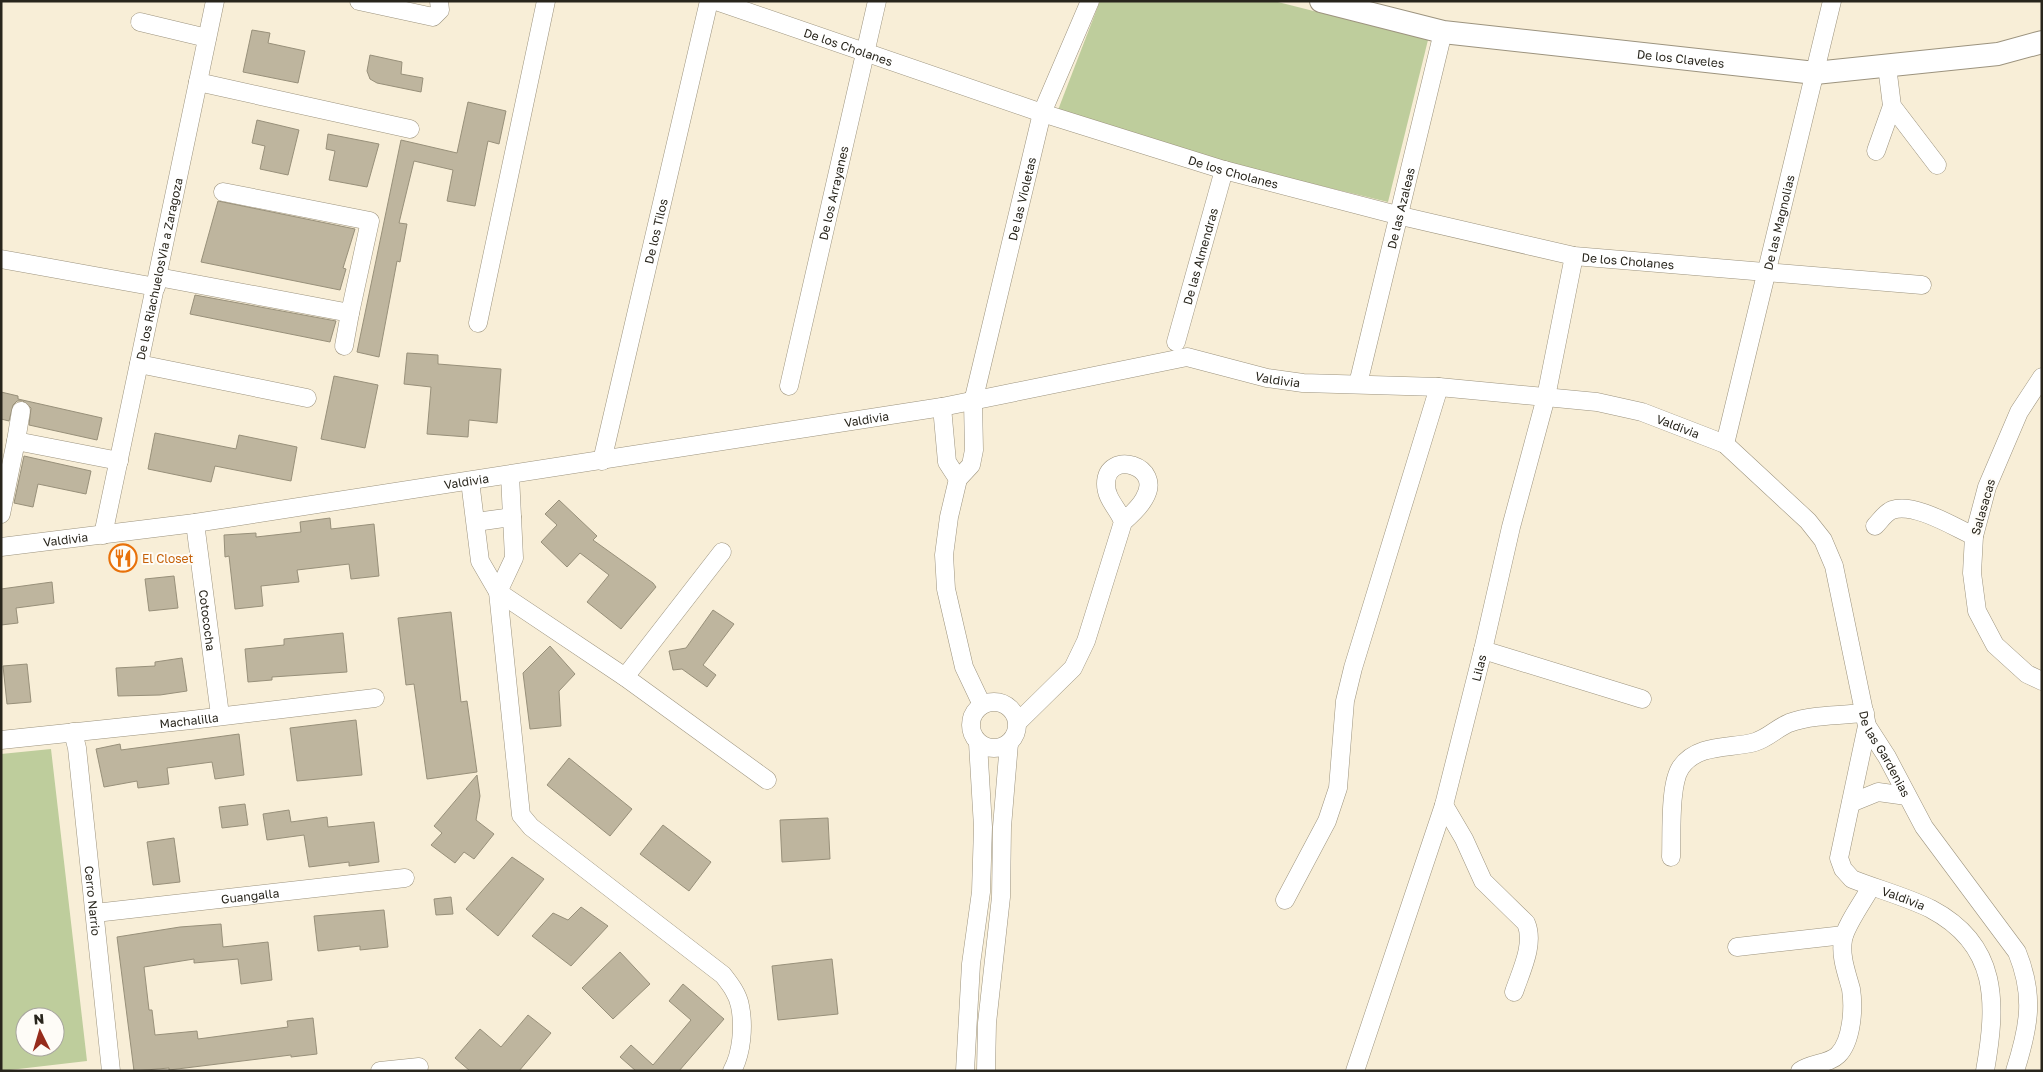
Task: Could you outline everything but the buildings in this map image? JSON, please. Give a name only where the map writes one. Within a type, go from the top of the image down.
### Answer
[{"type":"main road","name":"De los Claveles","points":[[1321,1],[1443,32],[1815,73],[1998,54],[2042,42]]},
{"type":"street","name":"De los RiachuelosVia a Zaragoza","points":[[103,535],[214,1]]},
{"type":"street","points":[[359,1],[433,17],[440,10],[439,1]]},
{"type":"street","points":[[478,323],[546,1]]},
{"type":"street","name":"De los Tilos","points":[[602,461],[710,1]]},
{"type":"street","name":"De los Cholanes","points":[[716,1],[1042,113],[1224,170],[1397,215],[1574,256],[1922,284]]},
{"type":"street","name":"De los Arrayanes","points":[[789,386],[877,1]]},
{"type":"street","name":"De las Violetas","points":[[958,479],[971,464],[974,450],[974,402],[1042,113],[1090,1]]},
{"type":"street","name":"De las Magnolias","points":[[1726,444],[1832,1]]},
{"type":"street","points":[[140,22],[207,38]]},
{"type":"street","name":"De las Azaleas","points":[[1358,384],[1397,215],[1443,32]]},
{"type":"street","points":[[1876,151],[1892,106],[1887,66]]},
{"type":"street","points":[[198,82],[410,128]]},
{"type":"street","points":[[1892,106],[1937,165]]},
{"type":"street","name":"De las Almendras","points":[[1176,342],[1224,170]]},
{"type":"street","points":[[223,192],[370,221],[344,346]]},
{"type":"street","name":"Lilas","points":[[1355,1071],[1444,805],[1483,650],[1511,527],[1546,397],[1574,256]]},
{"type":"street","points":[[1,259],[350,312]]},
{"type":"street","name":"Valdivia","points":[[1,547],[195,523],[974,402],[1186,357],[1267,378],[1303,383],[1439,387],[1597,402],[1642,412],[1726,444]]},
{"type":"street","points":[[139,364],[307,398]]},
{"type":"street","name":"Salasacas","points":[[2042,378],[2019,412],[1988,487],[1974,536],[1972,573],[1976,611],[1995,645],[2027,674],[2042,681]]},
{"type":"street","points":[[1285,900],[1327,821],[1338,788],[1346,701],[1353,668],[1439,387]]},
{"type":"street","points":[[942,407],[947,462],[958,479],[949,517],[944,555],[946,589],[964,667],[982,705]]},
{"type":"street","points":[[2,514],[21,411]]},
{"type":"street","points":[[16,442],[119,461]]},
{"type":"street","name":"De las Gardenias","points":[[1726,444],[1808,521],[1823,540],[1834,566],[1866,720],[1924,827],[2017,952],[2025,971],[2030,1008],[2025,1040],[2015,1071]]},
{"type":"street","points":[[498,592],[514,558],[510,475]]},
{"type":"street","points":[[470,481],[480,561],[498,592],[520,810],[524,820],[531,828],[724,974],[734,990],[740,1005],[742,1039],[732,1071]]},
{"type":"street","points":[[1875,526],[1893,509],[1913,510],[1934,517],[1974,536]]},
{"type":"street","points":[[476,522],[512,517]]},
{"type":"street","points":[[1018,722],[1073,668],[1086,641],[1123,522]]},
{"type":"street","name":"Cotococha","points":[[195,523],[220,715]]},
{"type":"street","points":[[626,677],[722,552]]},
{"type":"street","points":[[498,592],[626,677],[767,780]]},
{"type":"street","points":[[1483,650],[1642,699]]},
{"type":"street","name":"Machalilla","points":[[1,740],[375,698]]},
{"type":"street","points":[[997,702],[1011,708],[1018,722],[1016,736],[1009,744],[999,748],[988,748],[978,743],[972,734],[971,723],[974,713],[982,705],[997,702]]},
{"type":"street","points":[[1671,858],[1675,782],[1682,766],[1691,758],[1709,749],[1754,742],[1790,723],[1866,720]]},
{"type":"street","name":"Valdivia","points":[[1866,720],[1851,802],[1838,858],[1843,870],[1852,879],[1931,909],[1965,933],[1981,955],[1989,978],[1992,1014],[1985,1071]]},
{"type":"street","name":"Cerro Narrio","points":[[72,732],[77,748],[111,1071]]},
{"type":"street","points":[[965,1071],[971,964],[981,892],[983,827],[978,743]]},
{"type":"street","points":[[986,1071],[987,1023],[1001,897],[1004,790],[1009,744]]},
{"type":"street","points":[[1851,802],[1878,792],[1907,796]]},
{"type":"street","points":[[1444,805],[1464,839],[1483,881],[1526,923],[1528,928],[1530,935],[1529,943],[1514,992]]},
{"type":"street","name":"Guangalla","points":[[95,913],[405,878]]},
{"type":"street","points":[[1800,1071],[1806,1067],[1836,1057],[1844,1048],[1848,1039],[1851,1030],[1851,992],[1842,944],[1844,935],[1871,887]]},
{"type":"street","points":[[1737,947],[1844,935]]},
{"type":"street","points":[[380,1071],[419,1067]]},
{"type":"green space","points":[[1100,1],[1274,1],[1428,40],[1388,202],[1226,163],[1058,110]]},
{"type":"green space","points":[[51,749],[87,1061],[1,1071],[1,754]]},
{"type":"place","name":"El Closet","points":[[123,558]]}]
